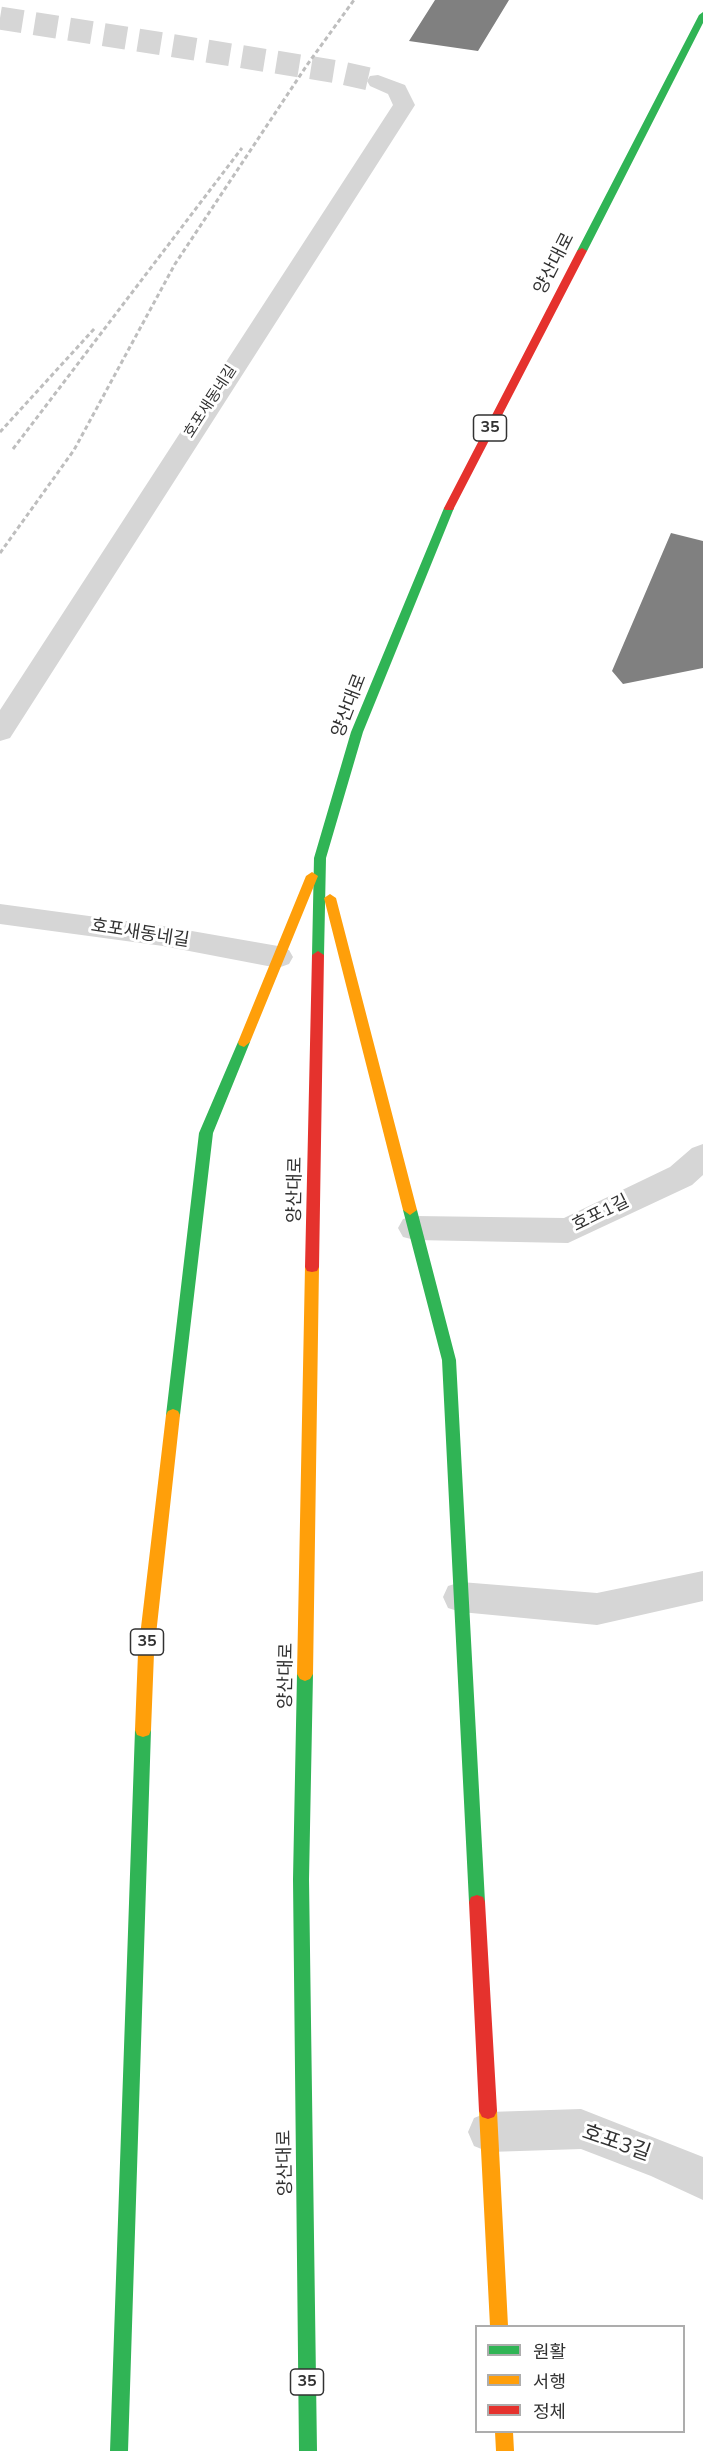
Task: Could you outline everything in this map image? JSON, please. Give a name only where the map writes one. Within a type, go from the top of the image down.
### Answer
[{"type":"main road","name":"양산대로","points":[[308,2451],[301,1879],[320,858],[357,732],[440,526],[703,15]]},
{"type":"main road","name":"35","points":[[119,2451],[146,1653],[206,1133],[320,858]]},
{"type":"main road","points":[[320,858],[449,1360],[499,2325]]},
{"type":"main road","points":[[504,2433],[505,2451]]},
{"type":"street","name":"호포새동네길","points":[[0,732],[404,105],[397,90],[378,81]]},
{"type":"street","name":"호포새동네길","points":[[0,914],[163,936],[278,957]]},
{"type":"street","name":"호포1길","points":[[415,1228],[568,1231],[681,1176],[703,1156]]},
{"type":"street","points":[[461,1597],[597,1609],[703,1586]]},
{"type":"street","name":"호포3길","points":[[489,2132],[581,2129],[663,2160],[703,2179]]},
{"type":"building","points":[[435,0],[509,0],[478,51],[409,41]]},
{"type":"building","points":[[671,533],[703,541],[703,668],[623,684],[612,671]]},
{"type":"tunnel","points":[[0,18],[338,72],[378,81]]},
{"type":"railway","points":[[0,553],[74,450],[175,264],[307,65],[354,0]]},
{"type":"railway","points":[[13,449],[242,148]]},
{"type":"railway","points":[[0,432],[95,328]]},
{"type":"traffic: fast","points":[[582,251],[703,15]]},
{"type":"traffic: fast","points":[[318,955],[320,858],[357,732],[449,508]]},
{"type":"traffic: fast","points":[[173,1415],[206,1133],[244,1042]]},
{"type":"traffic: fast","points":[[410,1210],[449,1360],[477,1902]]},
{"type":"traffic: fast","points":[[305,1674],[301,1879],[308,2451]]},
{"type":"traffic: fast","points":[[119,2451],[143,1730]]},
{"type":"traffic: slow","points":[[244,1042],[312,876]]},
{"type":"traffic: slow","points":[[330,898],[410,1210]]},
{"type":"traffic: slow","points":[[305,1674],[312,1267]]},
{"type":"traffic: slow","points":[[143,1730],[146,1653],[173,1415]]},
{"type":"traffic: slow","points":[[488,2111],[499,2325]]},
{"type":"traffic: slow","points":[[504,2433],[505,2451]]},
{"type":"traffic: jam","points":[[449,508],[582,251]]},
{"type":"traffic: jam","points":[[312,1267],[318,955]]},
{"type":"traffic: jam","points":[[477,1902],[488,2111]]}]
